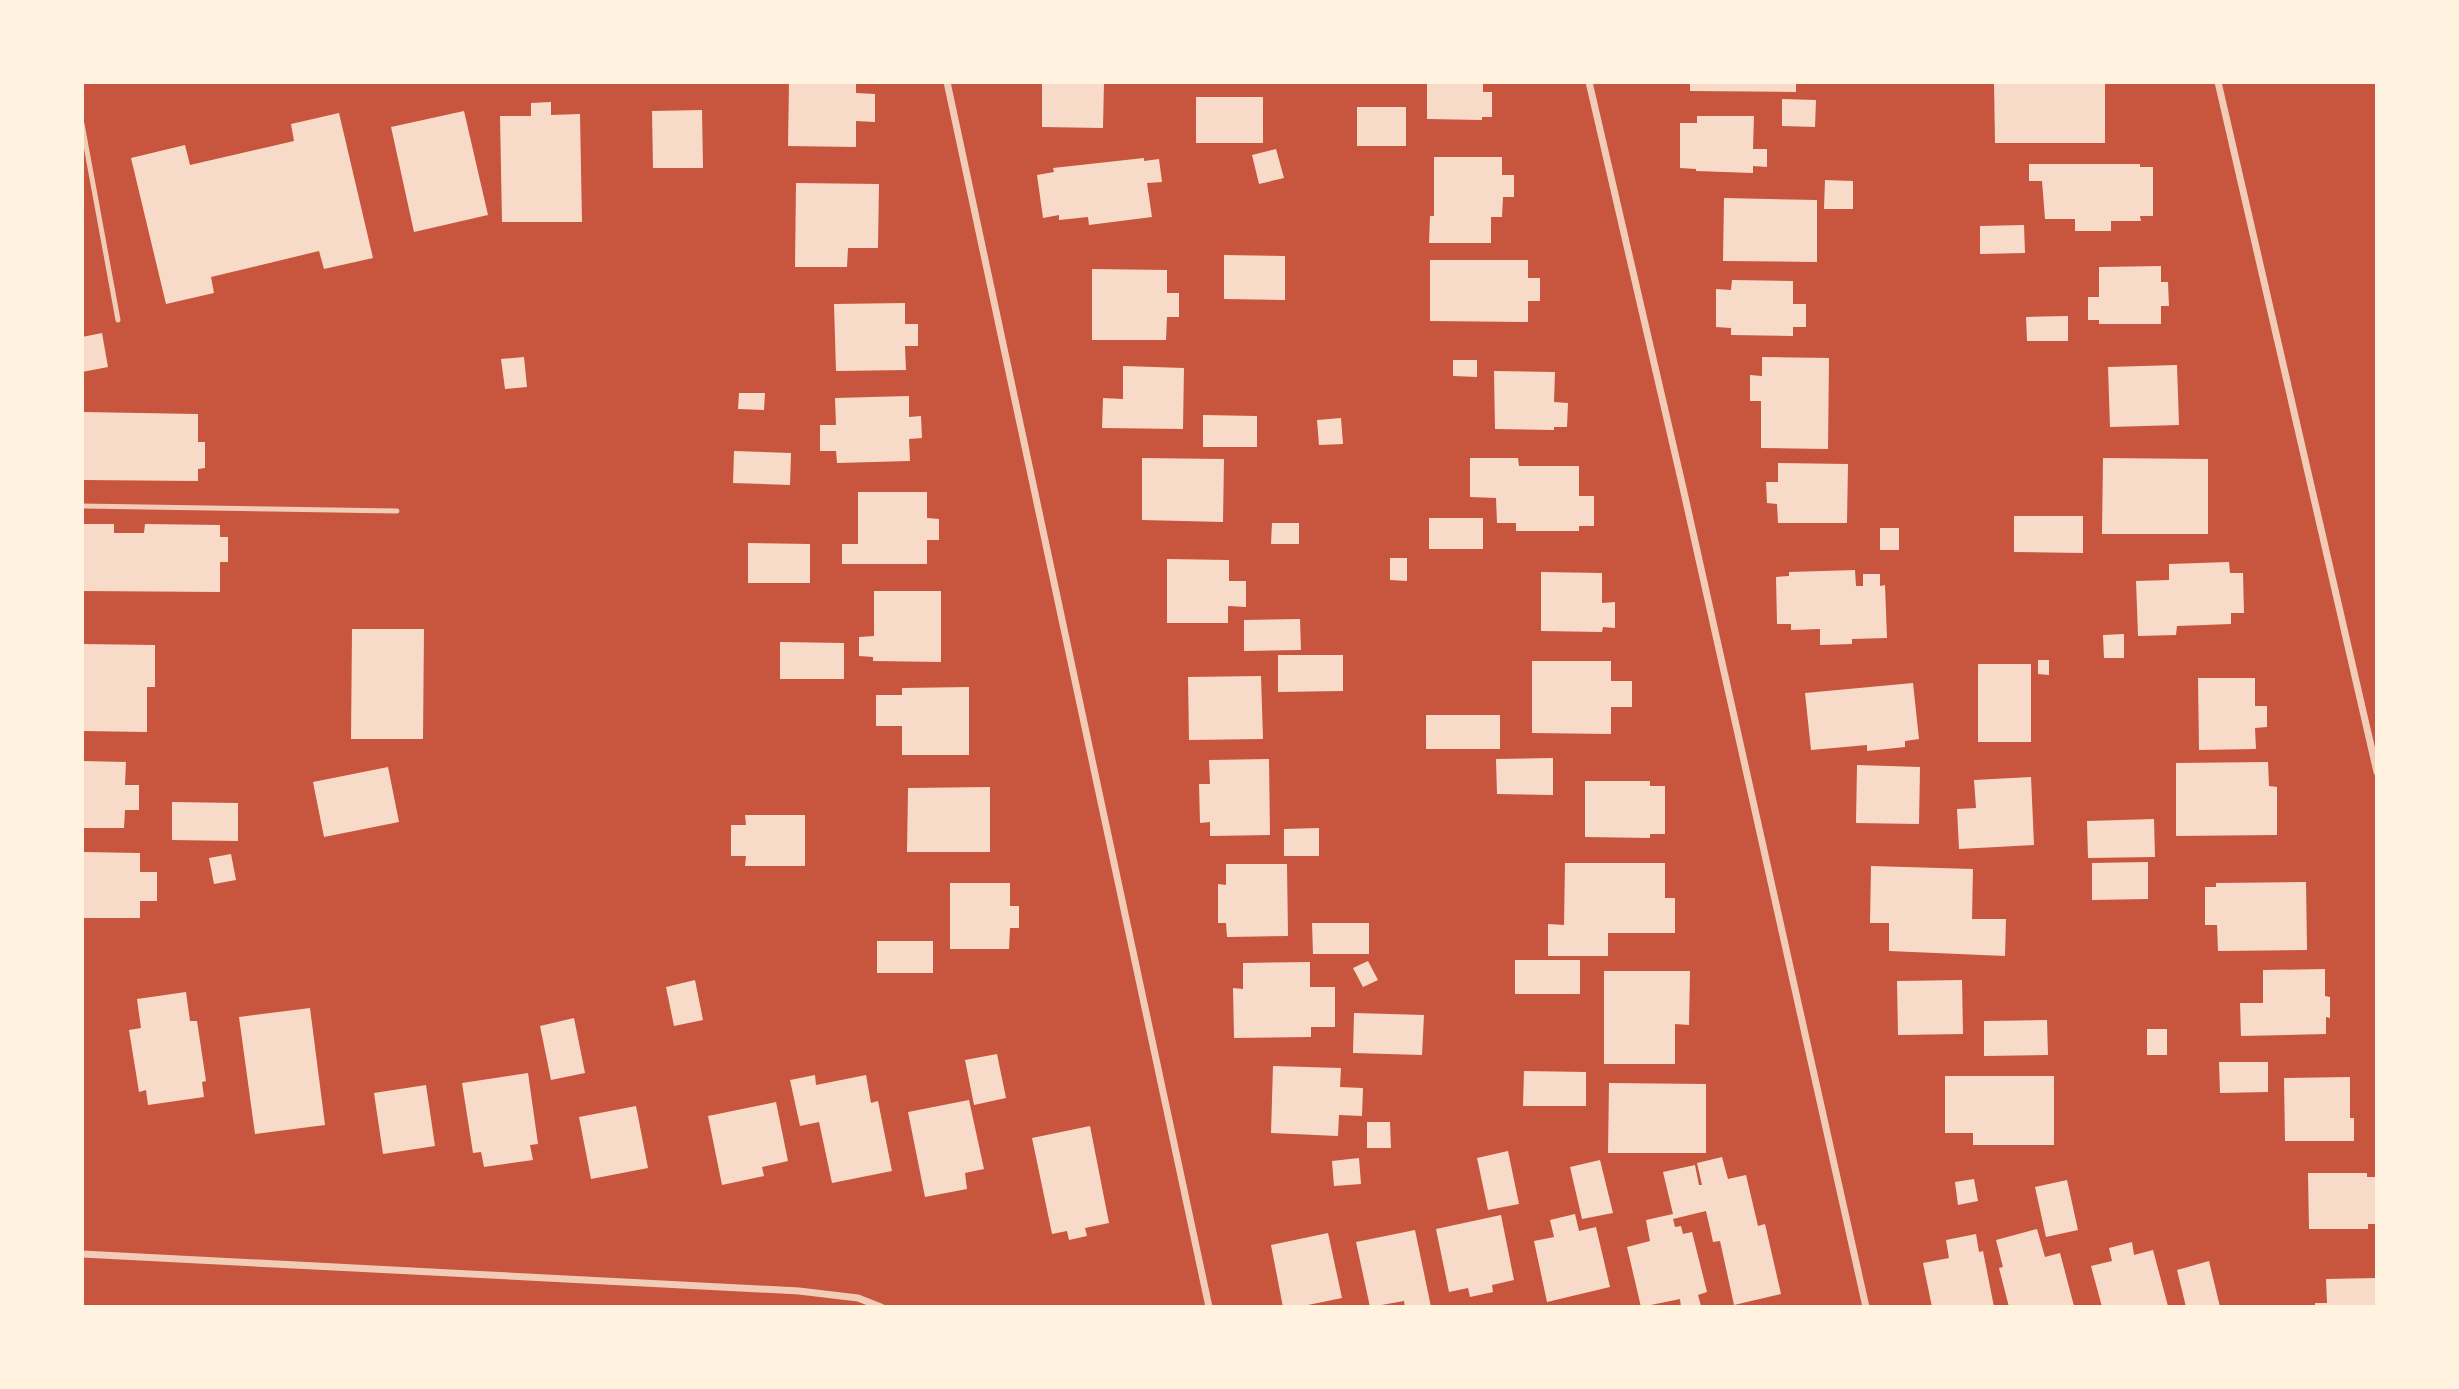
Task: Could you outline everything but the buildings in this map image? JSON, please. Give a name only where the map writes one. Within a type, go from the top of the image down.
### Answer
[{"type":"street","points":[[947,82],[1209,1307]]},
{"type":"street","points":[[1589,82],[1680,474],[1866,1307]]},
{"type":"street","points":[[2218,82],[2377,772]]},
{"type":"street","points":[[82,1254],[799,1291],[858,1298],[881,1307]]},
{"type":"lane","points":[[82,124],[118,320]]},
{"type":"lane","points":[[82,506],[397,510]]}]
